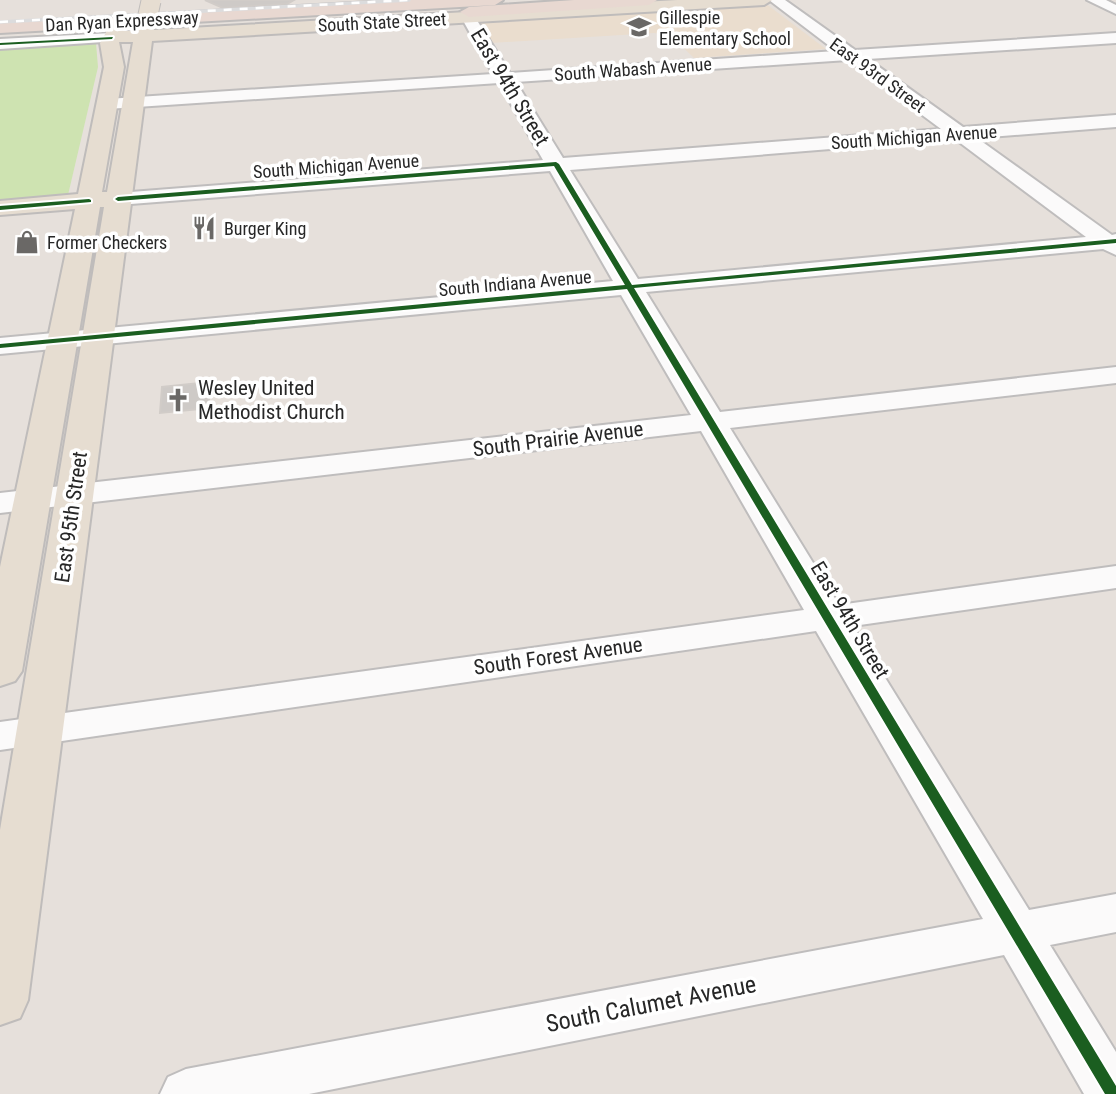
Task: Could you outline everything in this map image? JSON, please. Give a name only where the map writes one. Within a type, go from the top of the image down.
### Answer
[{"type":"highway","name":"Dan Ryan Expressway","points":[[0,12],[241,0]]},
{"type":"highway","name":"Dan Ryan Expressway","points":[[0,28],[495,0]]},
{"type":"highway","points":[[331,25],[649,0]]},
{"type":"main road","name":"South State Street","points":[[115,32],[331,25],[764,0]]},
{"type":"main road","name":"East 95th Street","points":[[0,1000],[20,733],[74,495],[132,103],[151,1]]},
{"type":"main road","name":"East 95th Street","points":[[0,671],[16,501],[62,340],[114,67],[109,43],[124,3]]},
{"type":"main road","name":"South Michigan Avenue","points":[[0,208],[118,199]]},
{"type":"street","name":"East 93rd Street","points":[[776,0],[1113,244]]},
{"type":"street","points":[[1096,1],[1116,0]]},
{"type":"street","points":[[1096,1],[1116,10]]},
{"type":"street","name":"East 94th Street","points":[[468,17],[1113,1094]]},
{"type":"street","name":"South State Street","points":[[0,44],[115,32]]},
{"type":"street","name":"South Wabash Avenue","points":[[107,104],[1116,38]]},
{"type":"street","name":"South Michigan Avenue","points":[[118,199],[1116,121]]},
{"type":"street","name":"South Indiana Avenue","points":[[0,346],[1113,244]]},
{"type":"street","name":"South Prairie Avenue","points":[[16,501],[1116,375]]},
{"type":"street","name":"South Forest Avenue","points":[[20,733],[1116,577]]},
{"type":"street","name":"South Calumet Avenue","points":[[186,1094],[1116,913]]},
{"type":"shaded area","name":"Gillespie Elementary School","points":[[765,3],[826,49],[694,58],[670,35],[654,33],[491,43],[478,21]]},
{"type":"green space","points":[[96,43],[98,67],[68,195],[0,200],[0,49]]},
{"type":"building","points":[[205,0],[294,0],[287,4],[223,8]]},
{"type":"building","name":"Wesley United Methodist Church","points":[[209,382],[209,408],[160,413],[162,387]]},
{"type":"railway","points":[[0,22],[409,0]]},
{"type":"cycle path","points":[[0,44],[112,38]]},
{"type":"cycle path","points":[[118,199],[556,164],[1113,1094]]},
{"type":"cycle path","points":[[0,208],[89,201]]},
{"type":"cycle path","points":[[0,346],[1116,241]]},
{"type":"place","name":"Gillespie Elementary School","points":[[639,27]]},
{"type":"place","name":"Burger King","points":[[204,228]]},
{"type":"place","name":"Former Checkers","points":[[27,242]]},
{"type":"place","name":"Wesley United Methodist Church","points":[[178,400]]}]
